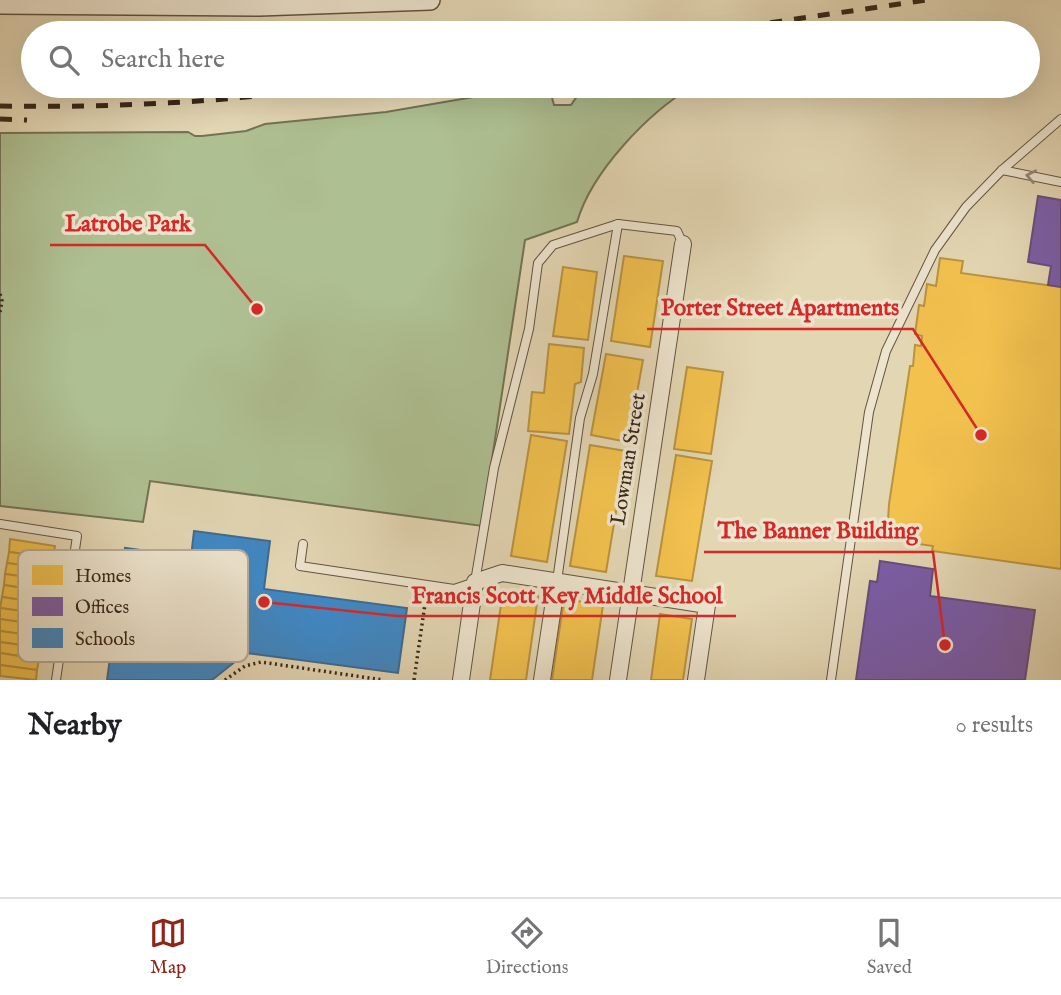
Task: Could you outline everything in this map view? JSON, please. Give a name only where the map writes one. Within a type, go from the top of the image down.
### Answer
[{"type":"street","points":[[0,4],[259,6],[430,0]]},
{"type":"street","name":"Lowman Street","points":[[618,680],[683,244]]},
{"type":"street","points":[[461,680],[475,582],[502,573],[707,605],[696,680]]},
{"type":"street","points":[[542,680],[557,581]]},
{"type":"lane","points":[[831,680],[869,412],[886,351],[935,250],[966,207],[1002,170],[1061,119]]},
{"type":"lane","points":[[1002,170],[1061,182]]},
{"type":"lane","points":[[557,581],[580,418],[593,374],[618,224]]},
{"type":"lane","points":[[303,544],[300,566],[454,589],[475,582],[494,468],[529,329],[538,263],[553,245],[618,224],[677,231],[683,244]]},
{"type":"lane","points":[[0,524],[77,536],[75,550]]},
{"type":"lane","points":[[56,680],[59,662]]},
{"type":"path","points":[[0,294],[0,312]]},
{"type":"path","points":[[414,680],[427,585]]},
{"type":"path","points":[[225,680],[245,666],[261,662],[383,680]]},
{"type":"green space","points":[[468,98],[552,98],[554,105],[571,105],[576,98],[676,98],[640,127],[608,164],[584,203],[577,222],[525,240],[482,526],[150,481],[143,522],[0,506],[0,133],[188,132],[202,136],[246,131],[265,124],[386,112]]},
{"type":"building: Homes","points":[[624,256],[663,261],[650,347],[611,341]]},
{"type":"building: Homes","points":[[940,258],[963,261],[961,273],[1061,287],[1061,569],[932,551],[933,546],[887,537],[889,504],[910,366],[913,366],[915,345],[921,346],[922,336],[915,334],[919,305],[924,306],[927,284],[936,286]]},
{"type":"building: Homes","points":[[563,267],[597,272],[588,340],[553,336]]},
{"type":"building: Homes","points":[[549,344],[584,348],[581,382],[575,384],[569,434],[528,431],[532,392],[544,393]]},
{"type":"building: Homes","points":[[606,354],[643,360],[628,442],[591,435]]},
{"type":"building: Homes","points":[[687,367],[723,372],[711,454],[674,449]]},
{"type":"building: Homes","points":[[531,435],[567,441],[547,562],[511,556]]},
{"type":"building: Homes","points":[[590,445],[626,451],[606,572],[570,566]]},
{"type":"building: Homes","points":[[676,455],[712,461],[692,581],[656,576]]},
{"type":"building: Homes","points":[[10,539],[55,546],[54,550],[9,552]]},
{"type":"building: Homes","points":[[9,552],[18,553],[18,564],[7,563]]},
{"type":"building: Homes","points":[[7,563],[18,564],[18,576],[5,574]]},
{"type":"building: Homes","points":[[5,574],[18,576],[18,587],[4,585]]},
{"type":"building: Homes","points":[[4,585],[18,587],[18,599],[2,597]]},
{"type":"building: Homes","points":[[503,591],[538,596],[526,680],[490,680]]},
{"type":"building: Homes","points":[[2,597],[18,599],[18,611],[0,608]]},
{"type":"building: Homes","points":[[564,599],[603,605],[592,680],[552,680]]},
{"type":"building: Homes","points":[[0,608],[18,610],[18,622],[0,619]]},
{"type":"building: Homes","points":[[660,614],[692,619],[683,680],[651,680]]},
{"type":"building: Homes","points":[[0,619],[18,622],[18,634],[0,631]]},
{"type":"building: Homes","points":[[0,631],[18,633],[18,645],[0,642]]},
{"type":"building: Homes","points":[[0,642],[18,645],[18,656],[0,653]]},
{"type":"building: Homes","points":[[0,653],[18,656],[18,662],[38,662],[37,670],[0,665]]},
{"type":"building: Homes","points":[[0,665],[37,670],[36,680],[0,676]]},
{"type":"building: Offices","points":[[1038,196],[1061,200],[1061,287],[1048,285],[1051,266],[1028,262]]},
{"type":"building: Offices","points":[[880,561],[933,569],[930,596],[1035,610],[1025,680],[856,680],[870,581],[877,582]]},
{"type":"building: Schools","points":[[194,531],[270,541],[264,589],[407,608],[398,673],[248,653],[248,550],[192,550]]},
{"type":"building: Schools","points":[[109,662],[235,662],[212,680],[107,680]]},
{"type":"railway","points":[[782,21],[927,0]]},
{"type":"railway","points":[[0,106],[85,106],[231,98]]},
{"type":"railway","points":[[0,119],[27,120]]},
{"type":"place","name":"Latrobe Park","points":[[257,309]]},
{"type":"place","name":"Porter Street Apartments","points":[[981,435]]},
{"type":"place","name":"Francis Scott Key Middle School","points":[[264,602]]},
{"type":"place","name":"The Banner Building","points":[[945,645]]}]
